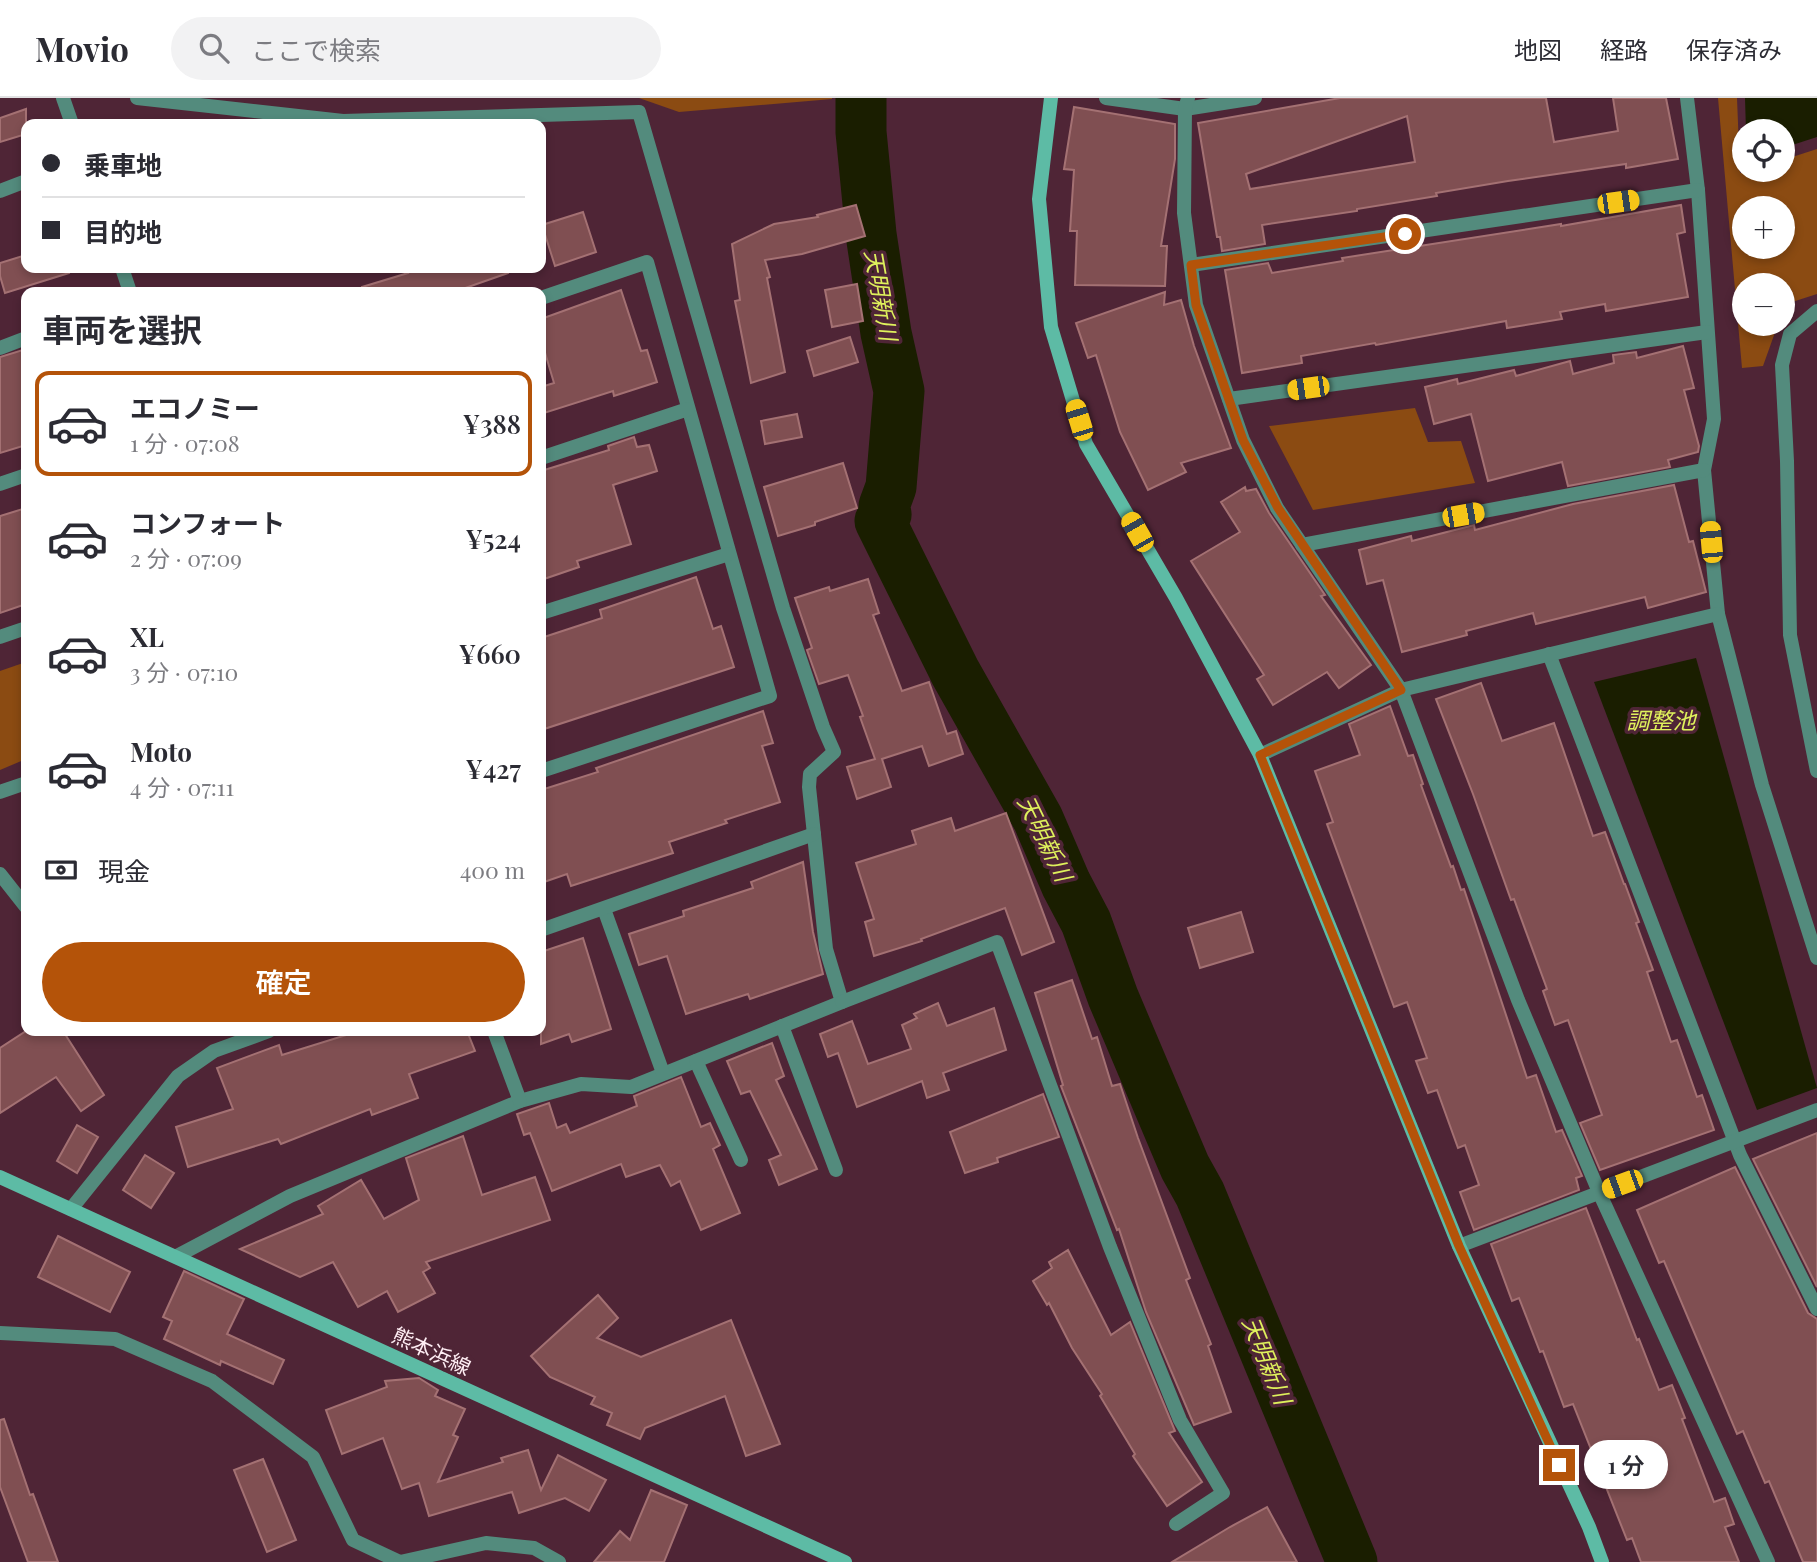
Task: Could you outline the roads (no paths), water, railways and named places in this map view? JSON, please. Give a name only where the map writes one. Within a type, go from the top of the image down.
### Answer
[{"type":"street","points":[[63,98],[70,119]]},
{"type":"street","points":[[137,98],[325,119]]},
{"type":"street","points":[[1051,98],[1039,199],[1051,327],[1086,444],[1176,597],[1260,755],[1459,1246],[1589,1527],[1602,1562]]},
{"type":"street","points":[[1106,98],[1187,104],[1255,98]]},
{"type":"street","points":[[1687,98],[1698,190],[1714,419],[1704,470],[1718,614],[1762,785],[1817,958]]},
{"type":"street","points":[[1187,104],[1184,213],[1196,305],[1243,440],[1278,508],[1401,690],[1518,1000],[1599,1192],[1768,1562]]},
{"type":"street","points":[[409,119],[639,112],[783,608],[834,752],[810,774],[808,787],[826,949],[842,1002]]},
{"type":"street","points":[[0,191],[21,183]]},
{"type":"street","points":[[1191,265],[1698,190]]},
{"type":"street","points":[[546,296],[647,262],[770,696],[546,769]]},
{"type":"street","points":[[1817,312],[1790,334],[1782,365],[1787,461],[1790,635],[1817,771]]},
{"type":"street","points":[[1229,399],[1707,332]]},
{"type":"street","points":[[0,348],[21,340]]},
{"type":"street","points":[[546,456],[688,409]]},
{"type":"street","points":[[1302,545],[1704,470]]},
{"type":"street","points":[[0,484],[21,477]]},
{"type":"street","points":[[546,611],[729,554]]},
{"type":"street","points":[[1260,755],[1401,690],[1718,614]]},
{"type":"street","points":[[0,637],[21,630]]},
{"type":"street","points":[[1549,654],[1735,1142],[1817,1310]]},
{"type":"street","points":[[0,792],[21,785]]},
{"type":"street","points":[[546,928],[814,834]]},
{"type":"street","points":[[0,874],[21,901]]},
{"type":"street","points":[[604,909],[663,1073]]},
{"type":"street","points":[[177,1256],[290,1196],[520,1101],[580,1084],[631,1087],[997,942],[1110,1247],[1175,1408],[1223,1493],[1176,1524]]},
{"type":"street","points":[[782,1026],[836,1170]]},
{"type":"street","points":[[71,1209],[178,1076],[214,1051],[255,1036]]},
{"type":"street","points":[[496,1036],[520,1101]]},
{"type":"street","points":[[696,1061],[741,1160]]},
{"type":"street","points":[[1459,1246],[1817,1110]]},
{"type":"street","name":"熊本浜線","points":[[0,1177],[845,1562]]},
{"type":"street","points":[[0,1333],[115,1339],[212,1381],[313,1457],[353,1540],[400,1562],[486,1543],[534,1548],[559,1562]]},
{"type":"water","points":[[1745,98],[1817,98],[1817,137],[1795,144],[1795,119],[1746,119]]},
{"type":"water","name":"調整池","points":[[1696,658],[1817,1088],[1757,1110],[1594,682]]},
{"type":"waterway","name":"天明新川","points":[[861,98],[861,132],[871,234],[886,333],[899,391],[891,487],[884,506],[886,514],[880,521],[955,672],[1038,819],[1086,922],[1113,997],[1185,1167],[1200,1194],[1352,1562]]}]
